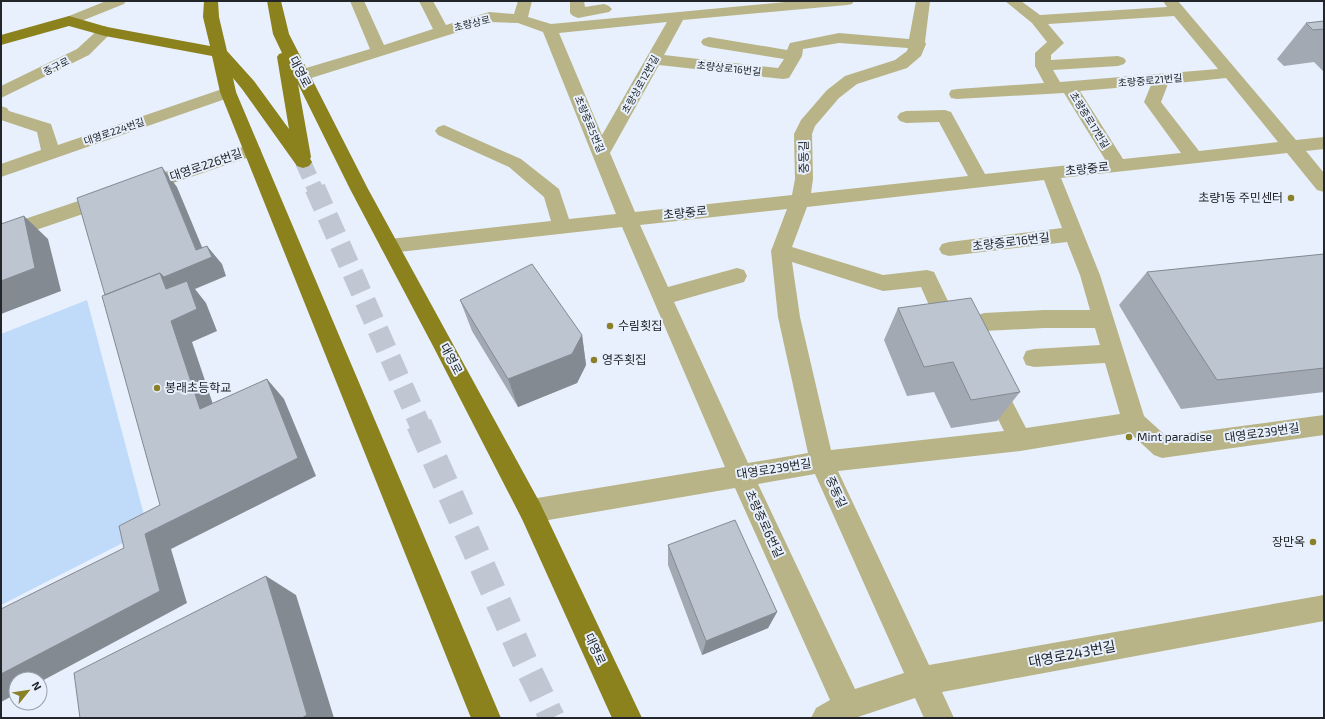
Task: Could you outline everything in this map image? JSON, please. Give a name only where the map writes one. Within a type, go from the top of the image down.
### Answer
[{"type":"main road","points":[[211,1],[211,17],[228,92],[486,718]]},
{"type":"main road","name":"대영로","points":[[274,1],[282,34],[302,75],[390,246],[531,511],[627,718]]},
{"type":"main road","points":[[1,40],[69,21],[105,31],[220,53],[248,84],[303,162],[282,34]]},
{"type":"street","points":[[69,21],[119,1]]},
{"type":"street","points":[[357,1],[379,52]]},
{"type":"street","points":[[426,1],[442,32]]},
{"type":"street","points":[[501,1],[513,19],[525,1]]},
{"type":"street","points":[[577,1],[578,13],[614,8],[615,22]]},
{"type":"street","name":"초량상로","points":[[302,75],[489,17],[513,19],[550,29],[615,22],[683,10],[722,6],[848,1]]},
{"type":"street","name":"중동길","points":[[923,1],[918,44],[915,53],[901,64],[851,80],[833,94],[807,124],[803,134],[805,173],[800,200],[781,251],[789,317],[822,462],[939,718]]},
{"type":"street","points":[[1012,1],[1037,20],[1056,43],[1043,53],[1043,66],[1118,61]]},
{"type":"street","points":[[1037,20],[1175,6],[1324,185]]},
{"type":"street","name":"초량상로12번길","points":[[602,152],[683,10]]},
{"type":"street","name":"초량중로5번길","points":[[550,29],[602,152],[628,219]]},
{"type":"street","name":"중구로","points":[[1,93],[83,52],[105,31]]},
{"type":"street","points":[[795,51],[840,38],[918,44]]},
{"type":"street","name":"초량상로16번길","points":[[654,59],[783,74],[795,51],[709,42]]},
{"type":"street","name":"초량중로17번길","points":[[1043,66],[1062,88],[1118,166]]},
{"type":"street","name":"초량중로21번길","points":[[1062,88],[1230,73]]},
{"type":"street","points":[[1162,80],[1152,102],[1194,157]]},
{"type":"street","name":"초량중로17번길","points":[[957,94],[1062,88]]},
{"type":"street","name":"대영로224번길","points":[[1,171],[228,92]]},
{"type":"street","name":"중동길","points":[[805,107],[820,93],[833,94]]},
{"type":"street","points":[[1,112],[3,115],[45,128],[51,153]]},
{"type":"street","points":[[906,118],[945,116],[980,181]]},
{"type":"street","points":[[444,131],[514,163],[552,194],[562,227]]},
{"type":"street","name":"초량중로","points":[[390,246],[1324,143]]},
{"type":"street","name":"대영로226번길","points":[[1,235],[252,150]]},
{"type":"street","points":[[1050,173],[1090,275],[1134,422]]},
{"type":"street","name":"초량중로6번길","points":[[628,219],[741,475],[837,712]]},
{"type":"street","name":"초량중로16번길","points":[[949,249],[1073,234]]},
{"type":"street","points":[[781,251],[883,283],[927,278],[947,322]]},
{"type":"street","points":[[662,296],[737,276]]},
{"type":"street","points":[[984,322],[1044,319],[1103,319]]},
{"type":"street","points":[[1034,358],[1113,353]]},
{"type":"street","points":[[983,368],[1020,440]]},
{"type":"street","name":"대영로239번길","points":[[531,511],[822,462],[1020,440],[1134,422],[1162,447],[1324,425]]},
{"type":"street","name":"대영로243번길","points":[[837,712],[922,681],[1324,608]]},
{"type":"shaded area","points":[[87,300],[148,530],[1,605],[1,334]]},
{"type":"building","points":[[1324,21],[1324,29],[1313,30],[1306,23]]},
{"type":"building","points":[[162,167],[196,250],[207,246],[212,257],[164,277],[160,273],[105,295],[77,198]]},
{"type":"building","points":[[24,216],[35,268],[1,281],[1,224]]},
{"type":"building","points":[[1324,254],[1324,368],[1217,380],[1147,272]]},
{"type":"building","points":[[532,264],[582,335],[572,354],[508,379],[460,300]]},
{"type":"building","points":[[160,273],[166,289],[187,281],[197,309],[171,321],[200,409],[267,379],[298,458],[145,534],[160,591],[1,674],[1,609],[124,548],[119,526],[160,505],[102,296]]},
{"type":"building","points":[[971,298],[1020,392],[971,400],[953,362],[924,367],[898,308]]},
{"type":"building","points":[[735,520],[777,612],[706,641],[668,545]]},
{"type":"building","points":[[266,576],[307,715],[302,718],[80,718],[74,673]]},
{"type":"tunnel","points":[[303,162],[315,189]]},
{"type":"tunnel","points":[[315,188],[420,425]]},
{"type":"tunnel","points":[[419,424],[524,660],[552,718]]},
{"type":"place","name":"초량1동 주민센터","points":[[1291,198]]},
{"type":"place","name":"수림횟집","points":[[610,326]]},
{"type":"place","name":"영주횟집","points":[[594,360]]},
{"type":"place","name":"봉래초등학교","points":[[157,388]]},
{"type":"place","name":"Mint paradise","points":[[1129,437]]},
{"type":"place","name":"장만옥","points":[[1313,542]]}]
